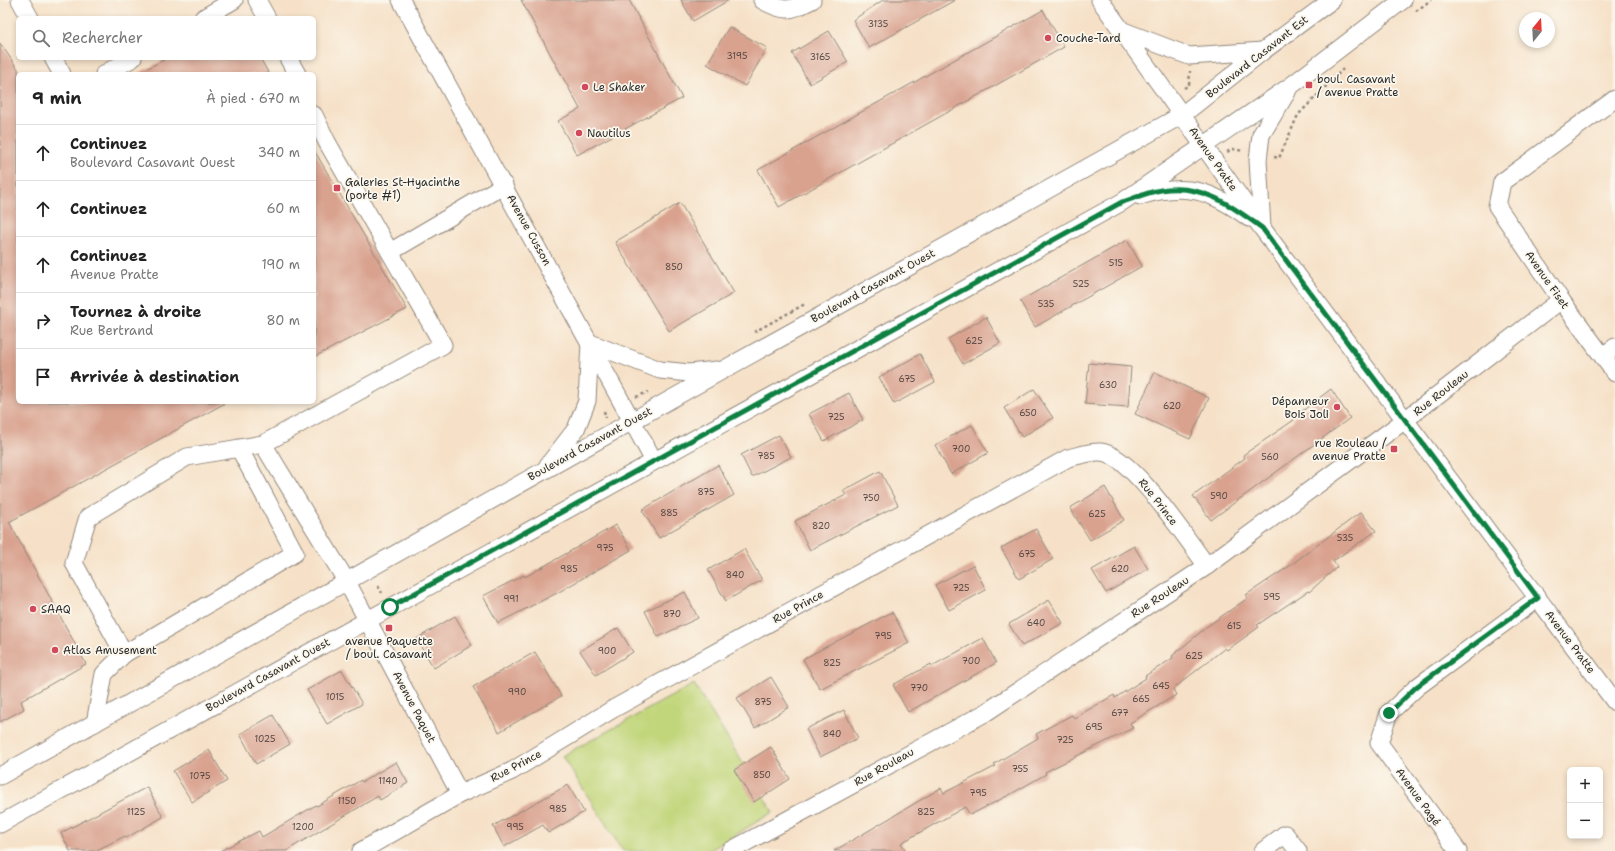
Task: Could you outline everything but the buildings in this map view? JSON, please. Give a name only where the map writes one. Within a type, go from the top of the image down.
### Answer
[{"type":"street","points":[[20,0],[29,16]]},
{"type":"street","points":[[206,16],[234,0]]},
{"type":"street","points":[[257,0],[266,16]]},
{"type":"street","name":"Avenue Cusson","points":[[401,0],[633,420],[654,461]]},
{"type":"street","points":[[762,0],[774,7],[792,10],[812,0]]},
{"type":"street","name":"Avenue Pratte","points":[[1100,0],[1262,228],[1615,702]]},
{"type":"street","name":"Boulevard Casavant Est","points":[[1182,115],[1263,51],[1332,0]]},
{"type":"street","points":[[1204,146],[1292,84],[1408,7]]},
{"type":"street","points":[[1122,30],[1189,56],[1263,51]]},
{"type":"street","points":[[53,60],[61,72]]},
{"type":"street","points":[[108,72],[129,60]]},
{"type":"street","points":[[289,60],[296,72]]},
{"type":"street","points":[[1262,228],[1259,154],[1261,135],[1271,116],[1292,84]]},
{"type":"street","name":"Avenue Fiset","points":[[1615,99],[1502,182],[1496,206],[1561,300],[1609,352],[1615,373]]},
{"type":"street","name":"Boulevard Casavant Ouest","points":[[0,776],[633,420],[1182,115]]},
{"type":"street","points":[[124,654],[74,564],[88,517],[187,457],[263,444],[444,345],[321,132],[316,120]]},
{"type":"street","name":"Boulevard Casavant Ouest","points":[[0,824],[1122,202],[1204,146]]},
{"type":"street","points":[[390,252],[504,185]]},
{"type":"street","points":[[1122,202],[1160,190],[1186,188],[1210,194],[1231,205],[1262,228]]},
{"type":"street","name":"Rue Rouleau","points":[[730,851],[985,712],[1207,566],[1405,420],[1561,300]]},
{"type":"street","points":[[543,471],[576,429],[587,401],[590,343],[660,370],[688,373],[723,370]]},
{"type":"street","name":"Avenue Paquet","points":[[263,444],[347,582],[460,794]]},
{"type":"street","points":[[95,723],[104,674],[124,654],[295,553],[239,448]]},
{"type":"street","name":"Rue Prince","points":[[361,851],[460,794],[512,771],[614,709],[1068,458],[1101,452],[1117,457],[1144,482],[1207,566]]},
{"type":"street","name":"Avenue Pagé","points":[[1458,851],[1379,743],[1389,713],[1416,687],[1538,598]]},
{"type":"street","points":[[1263,851],[1285,834],[1298,851]]},
{"type":"path","points":[[1408,7],[1431,0]]},
{"type":"path","points":[[1184,88],[1189,85],[1190,64]]},
{"type":"path","points":[[1233,149],[1279,158],[1298,115],[1346,65]]},
{"type":"path","points":[[378,586],[382,593]]},
{"type":"green space","points":[[694,684],[773,812],[709,851],[623,851],[562,756]]},
{"type":"place","name":"Couche-Tard","points":[[1048,38]]},
{"type":"place","name":"boul. Casavant / avenue Pratte","points":[[1309,85]]},
{"type":"place","name":"Le Shaker","points":[[585,87]]},
{"type":"place","name":"Nautilus","points":[[579,133]]},
{"type":"place","name":"Galeries St-Hyacinthe (porte #1)","points":[[337,188]]},
{"type":"place","name":"Dépanneur Bois Joli","points":[[1337,407]]},
{"type":"place","name":"rue Rouleau / avenue Pratte","points":[[1394,449]]},
{"type":"place","name":"SAAQ","points":[[33,609]]},
{"type":"place","name":"avenue Paquette / boul. Casavant","points":[[389,628]]},
{"type":"place","name":"Atlas Amusement","points":[[55,650]]},
{"type":"route","points":[[390,607],[1122,202],[1160,190],[1186,188],[1210,194],[1231,205],[1262,228],[1538,598],[1416,687],[1389,713]]}]
